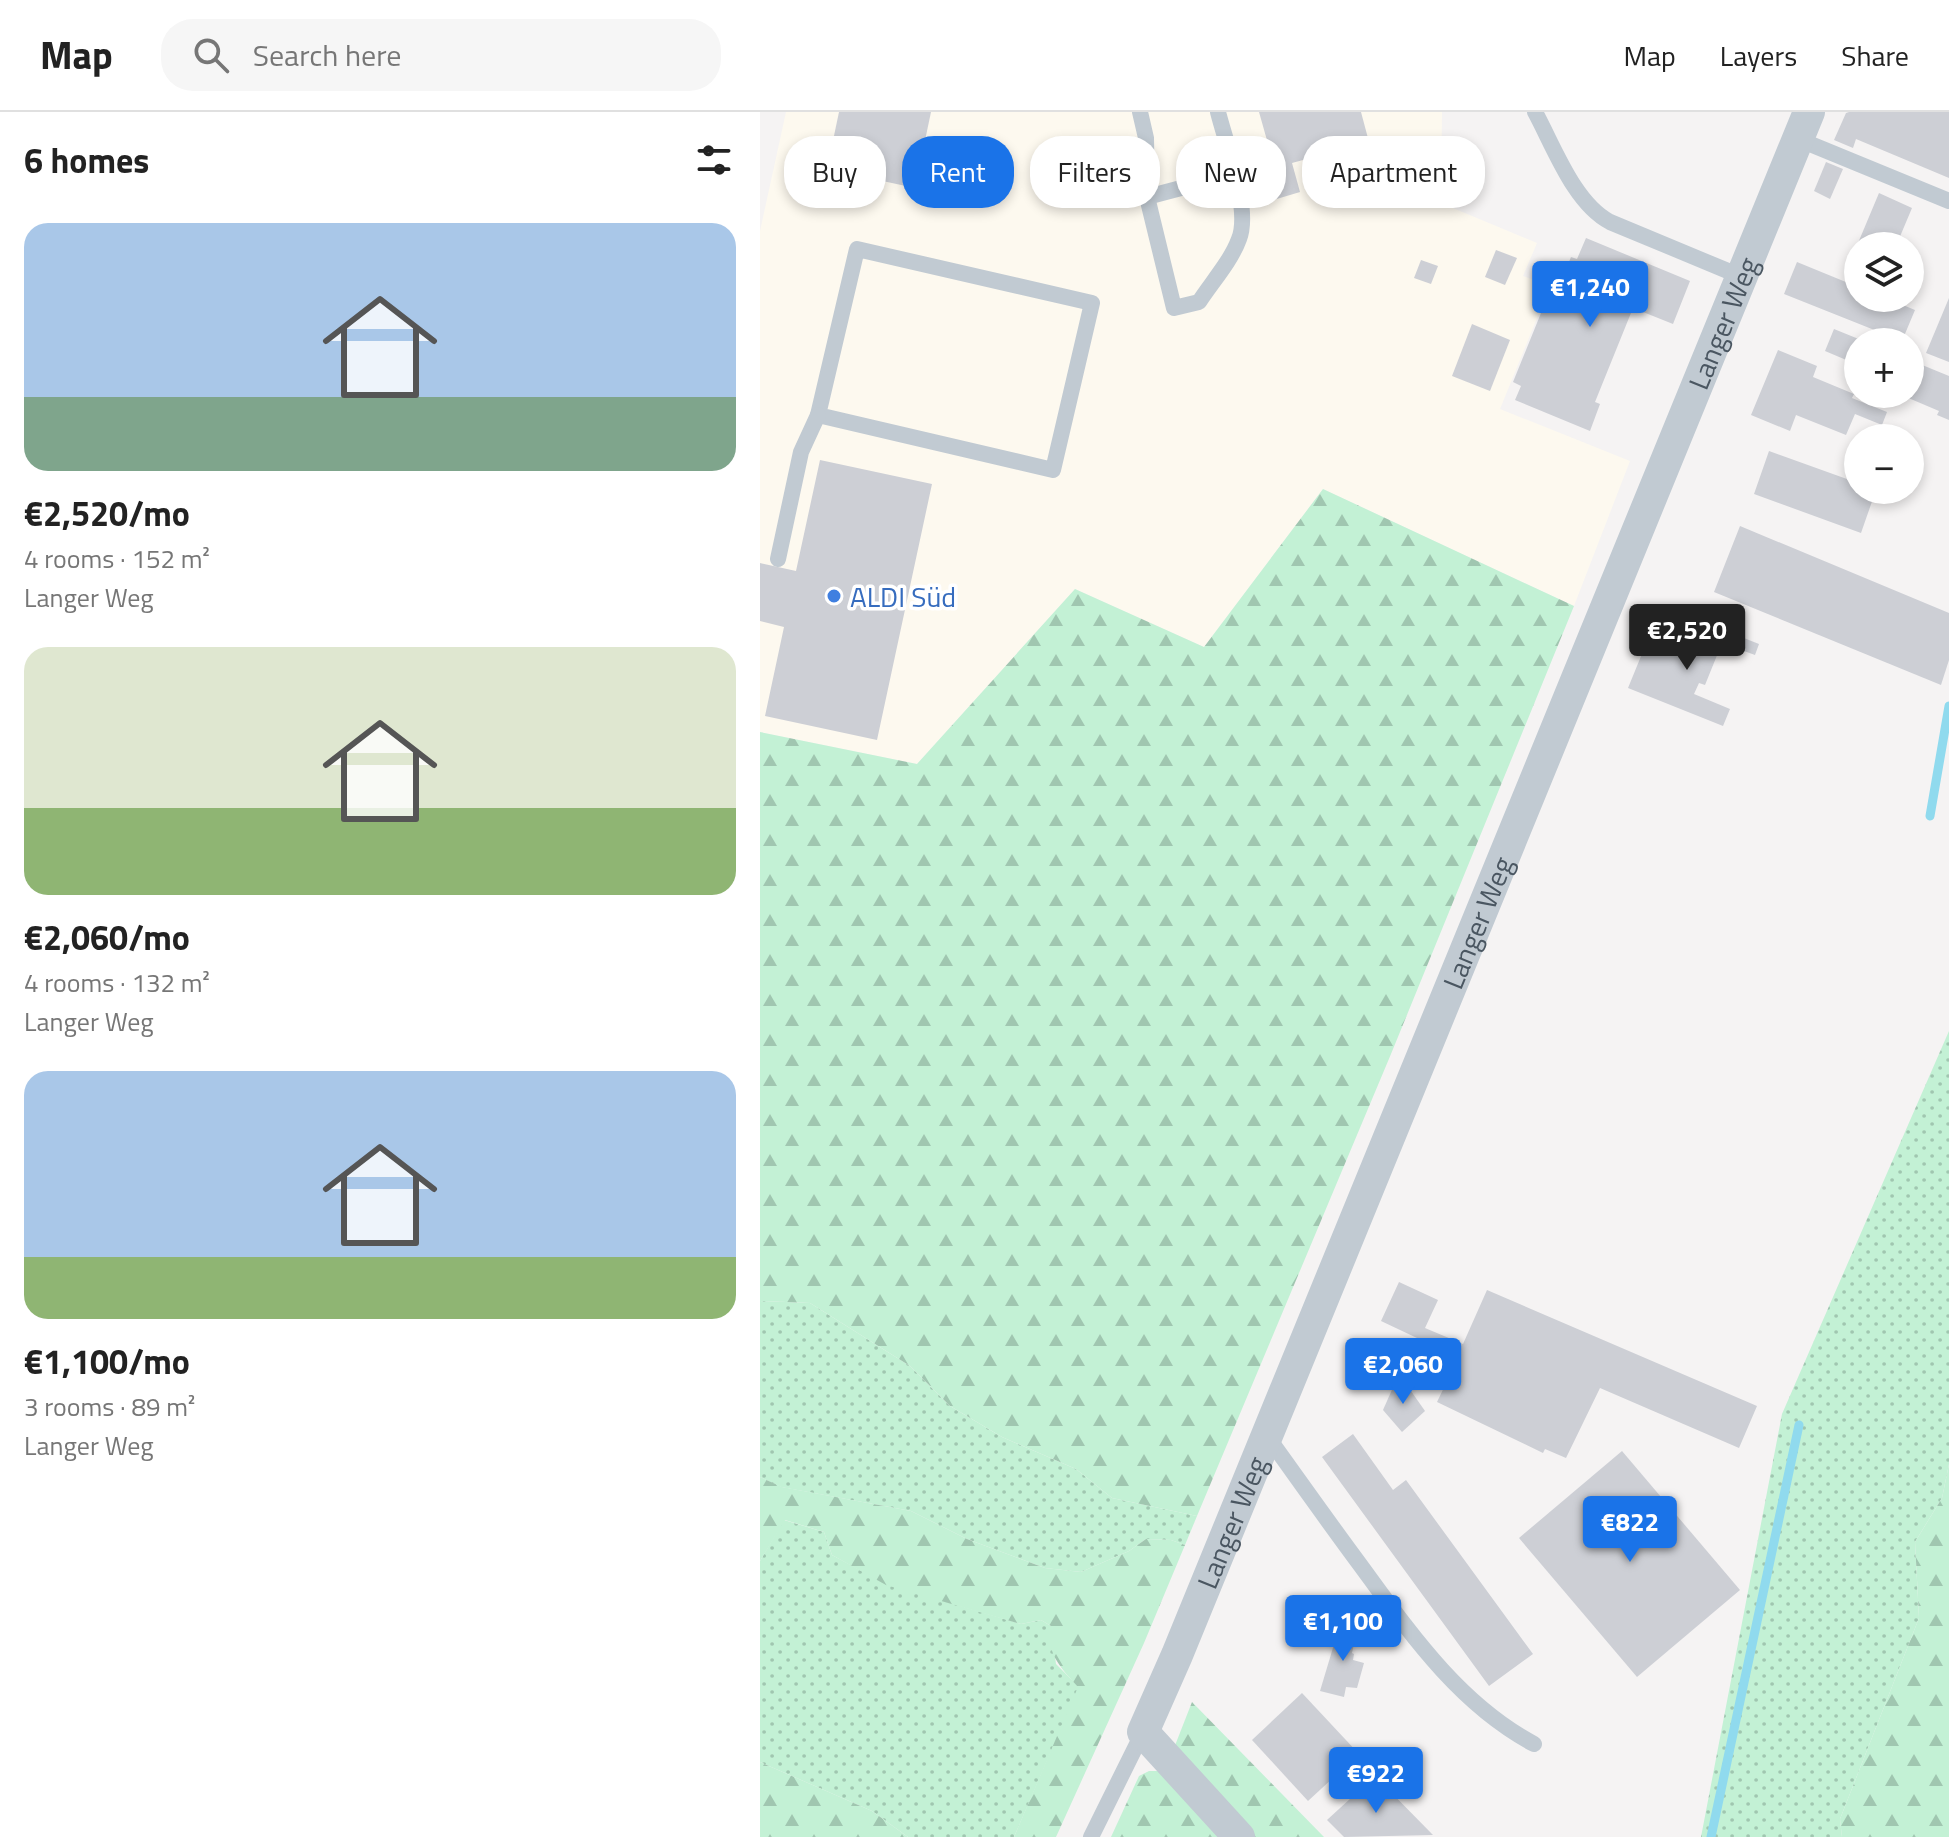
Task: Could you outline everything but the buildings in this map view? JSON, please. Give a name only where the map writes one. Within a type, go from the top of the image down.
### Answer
[{"type":"street","name":"Langer Weg","points":[[1143,1732],[1804,126]]},
{"type":"street","points":[[1143,1732],[1239,1837]]},
{"type":"lane","points":[[1140,112],[1146,136]]},
{"type":"lane","points":[[1218,112],[1224,136]]},
{"type":"lane","points":[[1535,112],[1573,184],[1597,214],[1740,276]]},
{"type":"lane","points":[[1804,126],[1949,201]]},
{"type":"lane","points":[[1150,208],[1174,308],[1199,302],[1239,239],[1243,208]]},
{"type":"lane","points":[[778,559],[801,452],[818,415],[857,249],[1092,303],[1053,470],[818,415]]},
{"type":"lane","points":[[1267,1436],[1394,1612],[1459,1689],[1497,1722],[1534,1744]]},
{"type":"lane","points":[[1091,1837],[1143,1732]]},
{"type":"shaded area","points":[[786,112],[1442,112],[1442,136],[1302,136],[1302,208],[1453,208],[1537,243],[1523,276],[1550,286],[1500,409],[1630,461],[1574,606],[1323,489],[1204,647],[1075,589],[917,764],[760,732],[760,231]]},
{"type":"green space","points":[[1323,489],[1574,606],[1391,1054],[1197,1516],[1112,1498],[1076,1469],[1002,1437],[950,1406],[910,1366],[810,1303],[760,1301],[760,732],[917,764],[1075,589],[1204,647]]},
{"type":"green space","points":[[1949,1031],[1949,1464],[1942,1498],[1915,1542],[1919,1618],[1840,1819],[1842,1837],[1701,1837],[1782,1414]]},
{"type":"green space","points":[[760,1301],[810,1303],[910,1366],[950,1406],[1002,1437],[1076,1469],[1112,1498],[1197,1516],[1185,1545],[1171,1540],[1146,1539],[1129,1551],[1081,1572],[1045,1568],[967,1539],[911,1511],[781,1487],[760,1477]]},
{"type":"green space","points":[[1949,1464],[1949,1837],[1842,1837],[1840,1819],[1919,1618],[1915,1542],[1942,1498]]},
{"type":"green space","points":[[760,1477],[782,1487],[911,1511],[967,1539],[1045,1568],[1081,1572],[1129,1551],[1146,1539],[1171,1540],[1185,1545],[1056,1837],[1014,1837],[1078,1687],[1053,1652],[1051,1626],[1041,1620],[1021,1624],[886,1585],[832,1555],[824,1532],[785,1520],[760,1561]]},
{"type":"green space","points":[[784,1520],[824,1532],[832,1555],[886,1584],[1021,1624],[1041,1620],[1051,1626],[1056,1664],[1079,1687],[1014,1837],[908,1837],[872,1811],[760,1762],[760,1561]]},
{"type":"green space","points":[[1192,1702],[1324,1837],[1253,1837],[1174,1748]]},
{"type":"green space","points":[[760,1762],[872,1811],[908,1837],[760,1837]]},
{"type":"green space","points":[[1149,1771],[1160,1771],[1223,1837],[1111,1837],[1139,1776]]},
{"type":"waterway","points":[[1930,816],[1949,706]]},
{"type":"waterway","points":[[1711,1837],[1799,1425]]},
{"type":"place","name":"ALDI Süd","points":[[834,596]]}]
